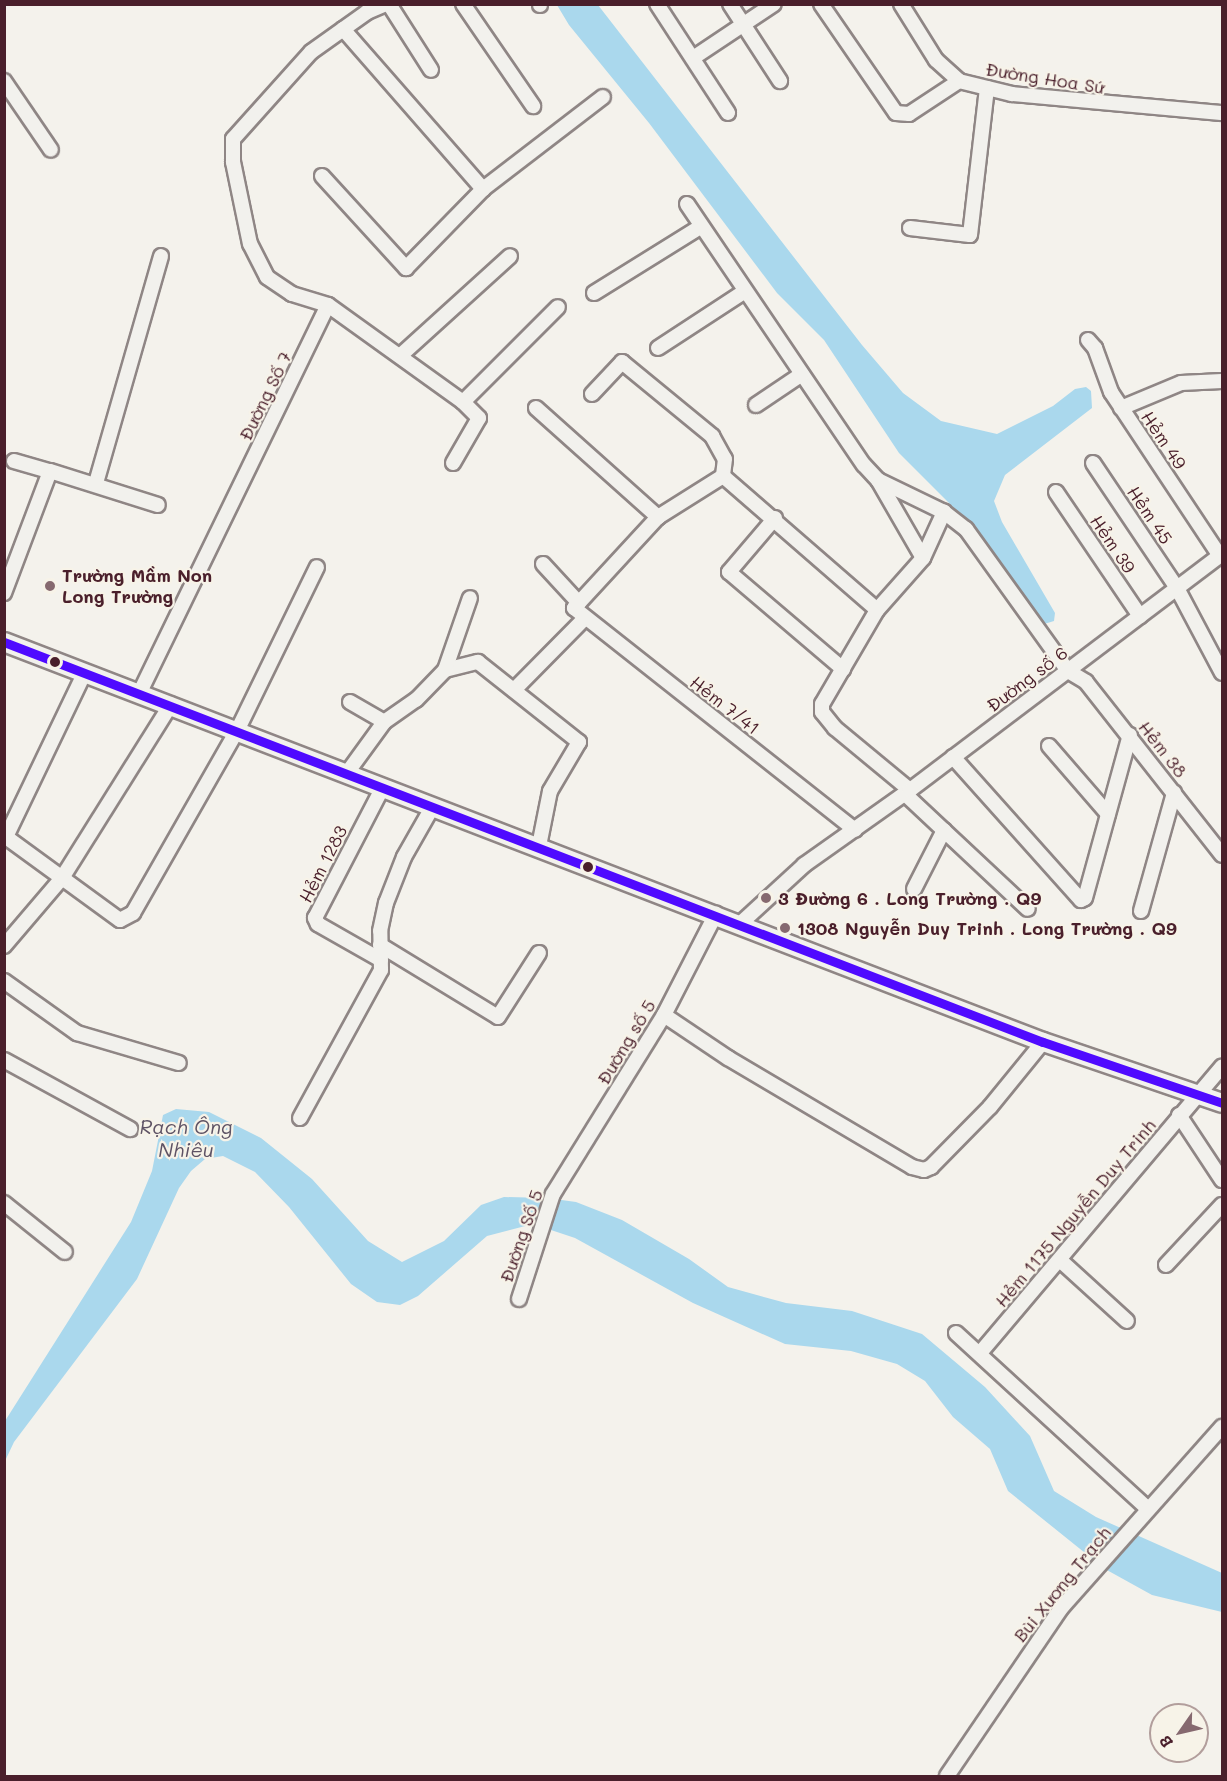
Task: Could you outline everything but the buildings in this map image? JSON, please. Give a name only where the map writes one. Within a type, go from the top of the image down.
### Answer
[{"type":"main road","points":[[4,642],[238,729],[1043,1042],[1222,1103]]},
{"type":"street","points":[[431,70],[388,4],[343,29],[311,52],[233,139],[233,162],[250,244],[267,277],[292,294],[328,305],[401,355],[463,402],[479,418],[453,463]]},
{"type":"street","points":[[463,4],[533,106]]},
{"type":"street","points":[[657,4],[728,113]]},
{"type":"street","points":[[730,4],[780,81]]},
{"type":"street","points":[[693,58],[774,4]]},
{"type":"street","points":[[821,4],[896,113],[909,114],[959,81]]},
{"type":"street","name":"Đường Hoa Sứ","points":[[901,4],[936,60],[959,81],[987,88],[1113,106],[1222,114]]},
{"type":"street","points":[[343,29],[483,189]]},
{"type":"street","points":[[4,81],[51,150]]},
{"type":"street","points":[[910,228],[970,235],[987,88]]},
{"type":"street","points":[[322,176],[406,267],[483,189],[603,97]]},
{"type":"street","points":[[687,204],[700,227],[878,480],[923,558]]},
{"type":"street","points":[[594,293],[700,227]]},
{"type":"street","points":[[96,483],[160,256]]},
{"type":"street","points":[[401,355],[510,256]]},
{"type":"street","points":[[658,348],[745,291]]},
{"type":"street","name":"Đường Số 7","points":[[140,692],[328,305]]},
{"type":"street","points":[[463,402],[558,307]]},
{"type":"street","name":"Hẻm 49","points":[[1088,340],[1121,408],[1221,555]]},
{"type":"street","points":[[592,394],[622,362],[716,441],[725,459],[723,476]]},
{"type":"street","points":[[756,405],[802,374]]},
{"type":"street","points":[[1121,408],[1181,383],[1222,381]]},
{"type":"street","points":[[536,408],[658,516]]},
{"type":"street","points":[[14,461],[96,483],[158,505]]},
{"type":"street","name":"Hẻm 45","points":[[1093,463],[1176,588],[1222,673]]},
{"type":"street","points":[[4,593],[51,471]]},
{"type":"street","points":[[577,606],[658,516],[723,476]]},
{"type":"street","points":[[723,476],[775,518],[877,610]]},
{"type":"street","name":"Hẻm 38","points":[[878,480],[944,512],[966,530],[1068,670],[1086,682],[1130,735],[1222,855]]},
{"type":"street","name":"Hẻm 39","points":[[1056,492],[1140,616]]},
{"type":"street","points":[[944,512],[923,558],[877,610],[822,704],[822,712],[835,728],[908,792],[944,830],[1028,909]]},
{"type":"street","points":[[775,518],[729,572],[843,669]]},
{"type":"street","name":"Đường số 6","points":[[741,923],[804,865],[908,792],[1221,555]]},
{"type":"street","name":"Hẻm 7/41","points":[[543,564],[585,618],[855,830]]},
{"type":"street","points":[[85,672],[6,832],[9,843],[120,920],[126,919],[238,729],[317,567]]},
{"type":"street","points":[[347,773],[384,722],[416,700],[445,670],[470,598]]},
{"type":"street","points":[[514,690],[585,618]]},
{"type":"street","points":[[445,670],[478,662],[579,742],[550,791],[539,846]]},
{"type":"street","points":[[350,702],[384,722]]},
{"type":"street","points":[[4,946],[62,878],[171,704]]},
{"type":"street","points":[[953,757],[1077,899],[1085,898],[1130,735]]},
{"type":"street","points":[[1049,747],[1108,814]]},
{"type":"street","name":"Hẻm 1283","points":[[381,960],[318,924],[315,918],[383,787]]},
{"type":"street","points":[[1141,911],[1174,793]]},
{"type":"street","points":[[300,1118],[381,970],[380,945],[386,903],[404,857],[433,806]]},
{"type":"street","points":[[914,889],[944,830]]},
{"type":"street","name":"Đường số 5","points":[[556,1189],[664,1015],[716,914]]},
{"type":"street","points":[[380,945],[498,1017],[539,953]]},
{"type":"street","points":[[4,981],[77,1033],[179,1063]]},
{"type":"street","points":[[664,1015],[728,1058],[912,1167],[924,1170],[931,1167],[990,1107],[1043,1042]]},
{"type":"street","points":[[4,1060],[130,1129]]},
{"type":"street","name":"Hẻm 1175 Nguyễn Duy Trinh","points":[[980,1353],[1061,1262],[1196,1094],[1222,1066]]},
{"type":"street","points":[[1179,1115],[1222,1180]]},
{"type":"street","name":"Đường Số 5","points":[[519,1299],[556,1189]]},
{"type":"street","points":[[4,1203],[66,1252]]},
{"type":"street","points":[[1166,1264],[1222,1205]]},
{"type":"street","points":[[1061,1262],[1127,1322]]},
{"type":"street","points":[[956,1333],[1147,1508]]},
{"type":"street","name":"Bùi Xương Trạch","points":[[947,1776],[1032,1647],[1147,1508],[1222,1427]]},
{"type":"water","points":[[557,5],[598,5],[862,345],[903,393],[941,421],[997,434],[1053,406],[1075,389],[1086,387],[1091,391],[1092,408],[1005,475],[994,501],[1002,522],[1055,613],[1054,621],[1041,625],[958,512],[899,453],[824,340],[777,293],[649,123],[569,25]]},
{"type":"water","name":"Rạch Ông Nhiêu","points":[[176,1109],[209,1112],[261,1138],[312,1179],[368,1241],[402,1262],[444,1241],[481,1205],[504,1197],[547,1198],[576,1202],[622,1220],[689,1259],[728,1287],[786,1303],[852,1311],[922,1334],[985,1387],[1030,1436],[1054,1491],[1096,1517],[1222,1573],[1222,1612],[1152,1595],[1105,1569],[1008,1491],[990,1449],[953,1417],[925,1381],[897,1364],[851,1351],[785,1344],[693,1303],[575,1238],[533,1224],[487,1236],[418,1296],[400,1305],[377,1302],[351,1284],[289,1207],[255,1172],[223,1156],[205,1159],[191,1171],[179,1188],[137,1279],[14,1442],[5,1461],[5,1421],[131,1222],[152,1171],[163,1115]]},
{"type":"transit line","points":[[4,642],[1043,1042],[1222,1103]]},
{"type":"place","name":"Trường Mầm Non Long Trường","points":[[50,586]]},
{"type":"place","name":"3 Đường 6 . Long Trường . Q9","points":[[766,898]]},
{"type":"place","name":"1308 Nguyễn Duy Trinh . Long Trường . Q9","points":[[785,928]]}]
